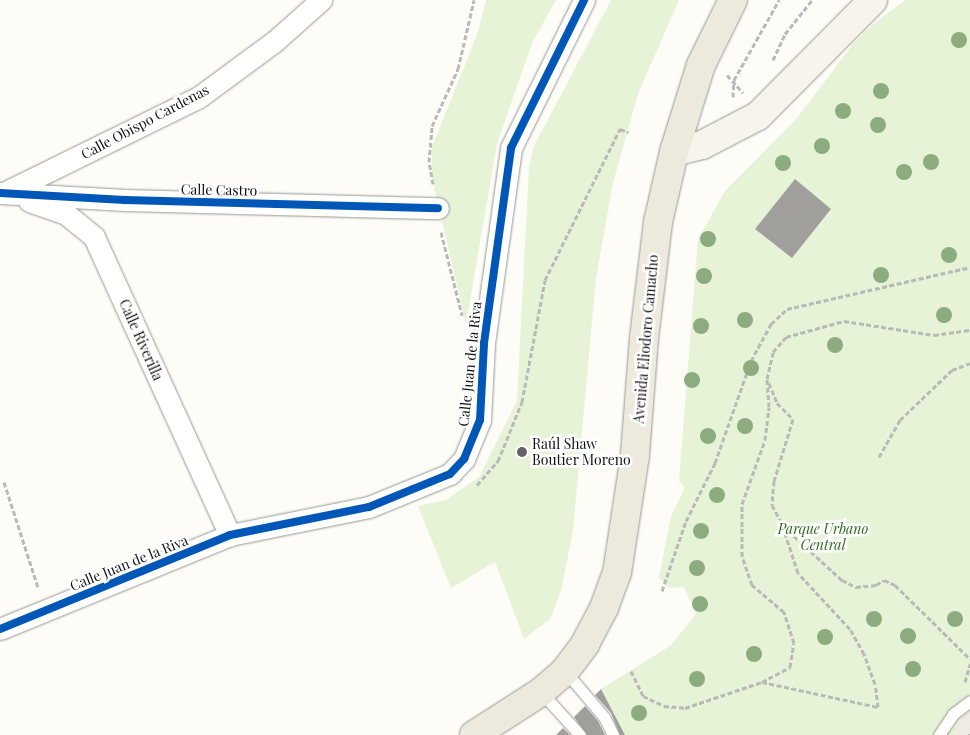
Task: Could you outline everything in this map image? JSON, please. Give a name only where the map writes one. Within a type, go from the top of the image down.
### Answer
[{"type":"main road","name":"Avenida Eliodoro Camacho","points":[[474,735],[542,692],[565,671],[586,644],[604,608],[617,572],[635,455],[644,338],[658,222],[674,152],[701,66],[733,0]]},
{"type":"main road","points":[[674,152],[702,145],[758,116],[873,0]]},
{"type":"street","name":"Calle Obispo Cardenas","points":[[3,193],[199,97],[275,41],[321,0]]},
{"type":"street","name":"Calle Juan de la Riva","points":[[0,629],[230,536],[369,507],[450,474],[464,459],[480,420],[484,343],[511,148],[584,0]]},
{"type":"street","name":"Calle Castro","points":[[3,193],[125,200],[438,208]]},
{"type":"street","name":"Calle Riverilla","points":[[3,193],[66,214],[94,237],[230,536]]},
{"type":"lane","points":[[565,671],[604,717],[613,735]]},
{"type":"lane","points":[[542,692],[580,735]]},
{"type":"lane","points":[[938,735],[953,714],[970,701]]},
{"type":"path","points":[[474,0],[458,69],[432,126],[428,162],[467,333],[484,343]]},
{"type":"path","points":[[733,101],[734,80],[779,0]]},
{"type":"path","points":[[785,34],[812,0]]},
{"type":"path","points":[[727,76],[734,80]]},
{"type":"path","points":[[522,402],[545,280],[620,129],[628,132]]},
{"type":"path","points":[[662,591],[686,521],[715,464],[751,361],[771,324],[787,309],[970,267]]},
{"type":"path","points":[[631,671],[643,696],[664,706],[685,708],[762,682],[790,667],[794,643],[784,612],[752,585],[742,556],[742,504],[765,440],[769,407],[767,379],[772,352],[786,337],[844,321],[934,335],[970,330]]},
{"type":"path","points":[[878,457],[900,420],[952,370],[970,363]]},
{"type":"path","points":[[762,682],[878,707],[875,684],[864,654],[850,629],[798,573],[783,526],[772,505],[774,481],[793,419],[777,403],[767,379]]},
{"type":"path","points":[[4,482],[45,611]]},
{"type":"path","points":[[783,526],[842,580],[856,587],[876,585],[884,580],[896,586],[970,659]]},
{"type":"green space","points":[[486,0],[556,0],[532,43],[497,144],[466,324],[432,178],[432,147],[477,35]]},
{"type":"green space","points":[[611,0],[679,0],[638,94],[613,183],[596,278],[573,531],[561,591],[550,619],[524,639],[495,562],[451,588],[418,506],[446,500],[479,477],[517,401],[529,166],[534,146]]},
{"type":"green space","name":"Parque Urbano Central","points":[[905,0],[970,0],[970,735],[625,735],[601,689],[670,646],[696,614],[684,587],[669,588],[659,578],[671,516],[685,487],[679,481],[698,239],[725,191],[797,118],[853,44],[871,26]]},
{"type":"shaded area","points":[[970,711],[970,735],[956,735],[954,723]]},
{"type":"building","points":[[795,179],[831,209],[792,258],[755,229]]},
{"type":"building","points":[[601,689],[625,735],[620,735],[611,713],[595,695]]},
{"type":"building","points":[[585,706],[598,721],[605,735],[587,735],[574,717]]},
{"type":"building","points":[[563,728],[570,735],[556,735]]},
{"type":"cycle path","points":[[0,629],[230,535],[369,507],[450,474],[464,459],[480,420],[484,343],[511,148],[584,0]]},
{"type":"cycle path","points":[[0,193],[125,200],[438,208]]},
{"type":"place","name":"Raúl Shaw Boutier Moreno","points":[[522,452]]}]
